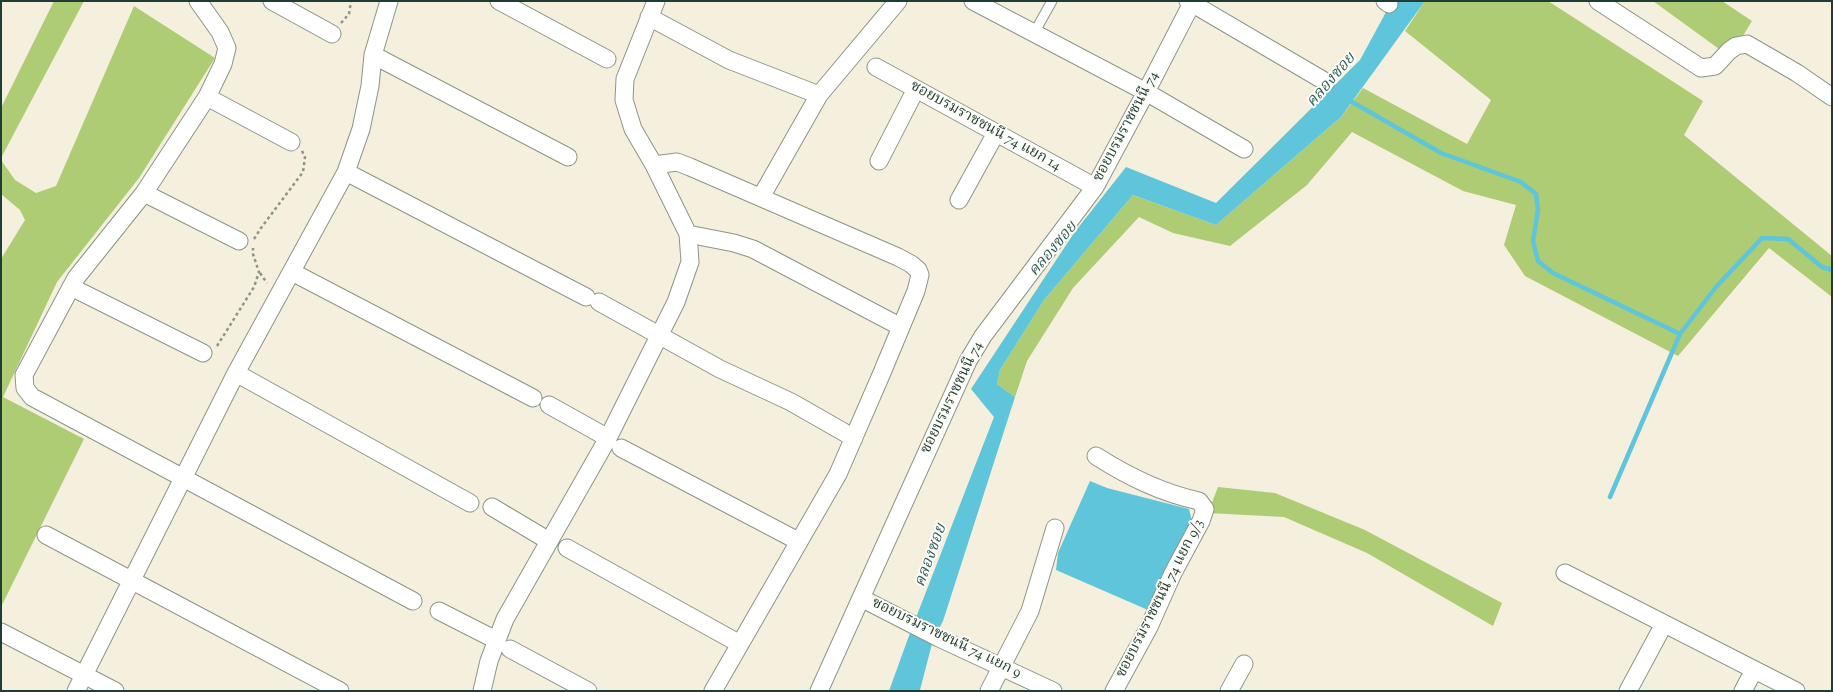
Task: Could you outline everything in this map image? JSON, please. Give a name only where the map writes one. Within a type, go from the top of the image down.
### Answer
[{"type":"street","points":[[198,1],[220,32],[227,48],[224,64],[208,97],[144,193],[76,278],[24,375],[25,388],[32,397],[413,601]]},
{"type":"street","points":[[272,1],[332,34]]},
{"type":"street","points":[[76,691],[131,579],[236,373],[346,172],[361,129],[370,86],[373,55],[389,1]]},
{"type":"street","points":[[499,1],[608,59]]},
{"type":"street","points":[[482,691],[489,661],[505,620],[608,438],[658,334],[676,302],[690,262],[688,234],[654,165],[633,129],[624,100],[625,79],[656,1]]},
{"type":"street","points":[[761,196],[819,96],[896,1]]},
{"type":"street","points":[[972,1],[1146,92],[1244,149]]},
{"type":"street","points":[[1598,1],[1701,68],[1715,66],[1736,46],[1747,44],[1797,73],[1832,97]]},
{"type":"street","points":[[1191,2],[1326,82]]},
{"type":"street","name":"ซอยบรมราชชนนี 74","points":[[819,691],[968,361],[983,336],[1095,187],[1146,92],[1191,2]]},
{"type":"street","points":[[649,17],[729,60],[819,96]]},
{"type":"street","points":[[373,55],[568,157]]},
{"type":"street","name":"ซอยบรมราชชนนี 74 แยก 14","points":[[876,67],[1095,187]]},
{"type":"street","points":[[880,161],[916,89]]},
{"type":"street","points":[[208,97],[291,142]]},
{"type":"street","points":[[959,200],[996,133]]},
{"type":"street","points":[[654,165],[677,162],[761,196],[898,257],[915,267],[920,275],[916,291],[838,474],[798,541],[713,691]]},
{"type":"street","points":[[346,172],[658,334],[720,369],[791,402],[854,438]]},
{"type":"street","points":[[144,193],[248,243]]},
{"type":"street","points":[[688,234],[734,243],[752,249],[901,327]]},
{"type":"street","points":[[292,272],[533,398]]},
{"type":"street","points":[[71,287],[203,353]]},
{"type":"street","points":[[236,373],[470,503]]},
{"type":"street","points":[[549,405],[608,438]]},
{"type":"street","points":[[621,448],[798,541]]},
{"type":"street","name":"ซอยบรมราชชนนี 74 แยก 9/3","points":[[1096,456],[1124,474],[1152,487],[1176,496],[1199,501],[1204,509],[1201,521],[1173,573],[1149,627],[1114,691]]},
{"type":"street","points":[[492,507],[549,540]]},
{"type":"street","points":[[989,691],[1030,611],[1056,528]]},
{"type":"street","points":[[46,535],[340,691]]},
{"type":"street","points":[[567,548],[740,644]]},
{"type":"street","points":[[1565,573],[1796,691]]},
{"type":"street","name":"ซอยบรมราชชนนี 74 แยก 9","points":[[861,598],[939,638],[1052,691]]},
{"type":"street","points":[[440,611],[496,640]]},
{"type":"street","points":[[1628,691],[1664,624]]},
{"type":"street","points":[[1,632],[115,691]]},
{"type":"street","points":[[510,649],[588,691]]},
{"type":"street","points":[[1229,691],[1244,664]]},
{"type":"street","points":[[1743,691],[1754,670]]},
{"type":"lane","points":[[1034,33],[1052,1]]},
{"type":"path","points":[[332,34],[349,14],[351,1]]},
{"type":"path","points":[[203,353],[211,351],[217,346],[254,287],[259,272],[248,243],[303,172],[305,157],[299,147],[291,142]]},
{"type":"green space","points":[[54,1],[84,1],[1,158],[1,108]]},
{"type":"green space","points":[[1425,1],[1548,1],[1703,101],[1684,135],[1832,256],[1832,297],[1769,248],[1678,356],[1525,276],[1504,245],[1516,205],[1463,191],[1352,132],[1307,185],[1230,246],[1173,233],[1139,217],[1073,288],[1027,361],[1015,397],[997,384],[1000,370],[1044,300],[1133,195],[1216,225],[1341,117],[1363,88],[1467,144],[1491,100],[1405,31]]},
{"type":"green space","points":[[1653,1],[1722,1],[1752,21],[1730,57]]},
{"type":"green space","points":[[134,6],[215,58],[139,178],[57,282],[3,397],[84,439],[1,607],[1,259],[25,220],[20,210],[1,194],[1,160],[15,180],[36,193],[56,186]]},
{"type":"green space","points":[[1218,487],[1275,493],[1365,530],[1502,603],[1493,626],[1367,553],[1284,517],[1208,513]]},
{"type":"water","points":[[1392,1],[1425,1],[1341,117],[1216,225],[1133,195],[1044,300],[1000,370],[997,384],[1015,397],[943,621],[933,640],[920,690],[889,691],[994,417],[971,389],[1074,233],[1126,167],[1216,203],[1360,60]]},
{"type":"water","points":[[1090,481],[1107,488],[1189,509],[1192,521],[1148,610],[1056,570],[1058,553]]},
{"type":"waterway","points":[[1347,99],[1441,153],[1521,182],[1536,194],[1538,210],[1533,241],[1538,261],[1553,273],[1680,334]]},
{"type":"waterway","points":[[1610,497],[1680,334],[1716,287],[1762,238],[1788,239],[1822,267],[1832,270]]},
{"type":"water label","name":"คลองซอย","points":[[1332,81]]},
{"type":"water label","name":"คลองซอย","points":[[1054,250]]},
{"type":"water label","name":"คลองซอย","points":[[932,556]]}]
